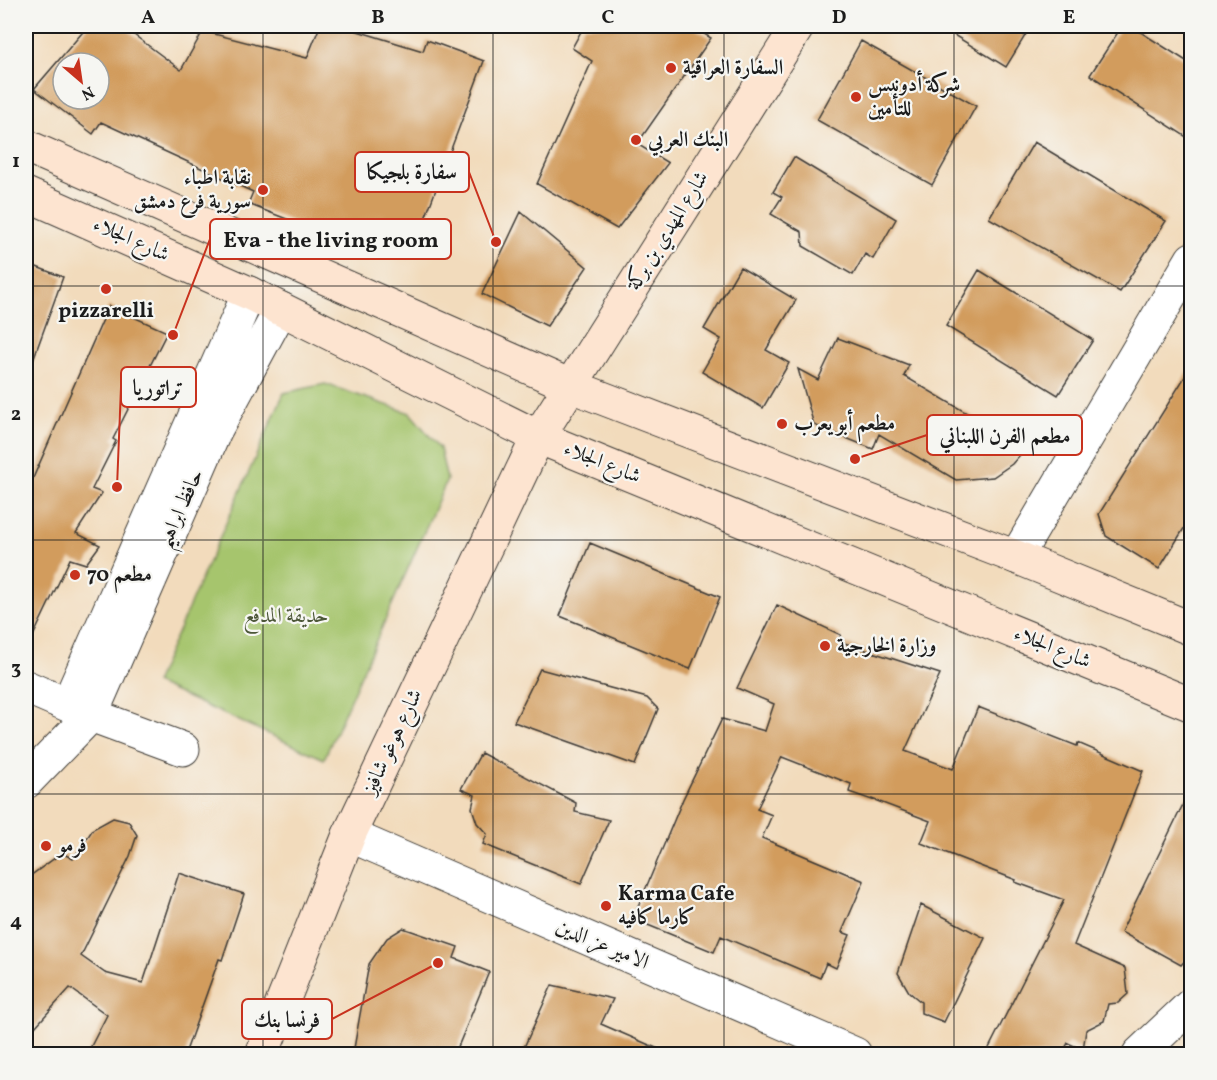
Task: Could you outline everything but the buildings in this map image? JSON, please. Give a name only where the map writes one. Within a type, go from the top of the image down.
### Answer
[{"type":"main road","name":"شارع المهدي بن بركة","points":[[538,436],[798,26]]},
{"type":"main road","name":"شارع الجلاء","points":[[26,147],[571,386],[1016,557],[1191,629]]},
{"type":"main road","name":"شارع الجلاء","points":[[26,194],[249,293],[538,436],[1191,705]]},
{"type":"main road","name":"شارع هوغو شافيز","points":[[262,1054],[349,835],[538,436]]},
{"type":"street","points":[[1016,557],[1191,259]]},
{"type":"street","points":[[26,782],[80,710],[249,293]]},
{"type":"street","name":"حافظ ابراهيم","points":[[80,710],[215,431],[281,309]]},
{"type":"street","points":[[26,687],[183,749]]},
{"type":"street","name":"الامير عز الدين","points":[[349,835],[855,1054]]},
{"type":"street","points":[[1139,1054],[1191,1004]]},
{"type":"green space","name":"حديقة المدفع","points":[[325,384],[410,413],[440,448],[447,480],[324,759],[155,683],[284,393]]},
{"type":"place","name":"السفارة العراقية","points":[[671,68]]},
{"type":"place","name":"شركة أدونيس للتأمين","points":[[856,97]]},
{"type":"place","name":"البنك العربي","points":[[636,140]]},
{"type":"place","name":"نقابة اطباء سورية فرع دمشق","points":[[263,190]]},
{"type":"place","name":"سفارة بلجيكا","points":[[496,242]]},
{"type":"place","name":"pizzarelli","points":[[106,289]]},
{"type":"place","name":"Eva - the living room","points":[[173,335]]},
{"type":"place","name":"مطعم أبو يعرب","points":[[782,424]]},
{"type":"place","name":"مطعم الفرن اللبناني","points":[[855,459]]},
{"type":"place","name":"تراتوريا","points":[[117,487]]},
{"type":"place","name":"مطعم 70","points":[[75,575]]},
{"type":"place","name":"وزارة الخارجية","points":[[825,646]]},
{"type":"place","name":"فرمو","points":[[46,846]]},
{"type":"place","name":"Karma Cafe كارما كافيه","points":[[606,906]]},
{"type":"place","name":"فرنسا بنك","points":[[438,963]]}]
